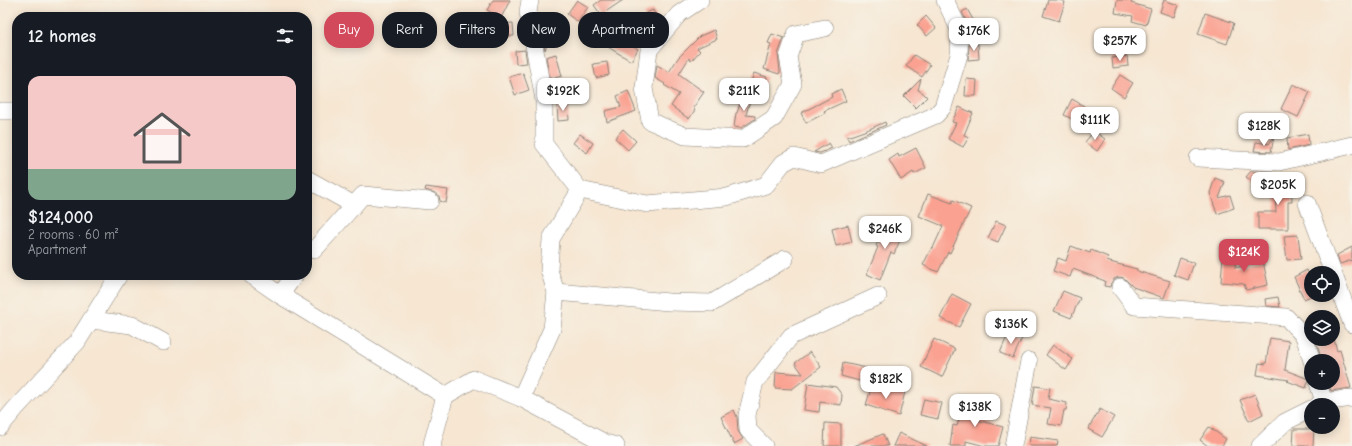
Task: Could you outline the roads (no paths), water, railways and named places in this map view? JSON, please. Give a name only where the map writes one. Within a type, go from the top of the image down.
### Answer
[{"type":"street","points":[[530,0],[528,12],[544,100],[544,144],[580,190],[647,204],[727,197],[766,185],[783,163],[794,157],[821,164],[936,115],[944,107],[959,55],[960,31],[945,0]]},
{"type":"street","points":[[700,0],[679,14],[649,50],[644,88],[650,121],[685,136],[743,139],[774,118],[794,84],[788,57],[796,34],[825,28]]},
{"type":"street","points":[[0,111],[12,111]]},
{"type":"street","points":[[1198,158],[1279,162],[1352,145]]},
{"type":"street","points":[[312,182],[354,205]]},
{"type":"street","points":[[521,398],[552,329],[556,292],[549,270],[551,238],[580,190]]},
{"type":"street","points":[[312,248],[363,195],[430,202]]},
{"type":"street","points":[[1307,203],[1330,266]]},
{"type":"street","points":[[556,292],[670,302],[712,303],[785,259]]},
{"type":"street","points":[[0,427],[77,342],[115,280]]},
{"type":"street","points":[[258,280],[280,295],[445,396]]},
{"type":"street","points":[[280,295],[291,280]]},
{"type":"street","points":[[1120,287],[1134,306],[1286,317],[1304,336],[1310,354]]},
{"type":"street","points":[[1340,292],[1352,324]]},
{"type":"street","points":[[764,446],[748,430],[747,415],[756,382],[791,336],[878,296]]},
{"type":"street","points":[[91,320],[132,325],[163,342]]},
{"type":"street","points":[[1012,446],[1029,361]]},
{"type":"street","points":[[433,446],[432,444],[445,396],[474,379],[521,398],[605,443],[616,446]]},
{"type":"street","points":[[1340,400],[1352,398]]},
{"type":"street","points":[[1260,446],[1285,422],[1304,412]]}]
